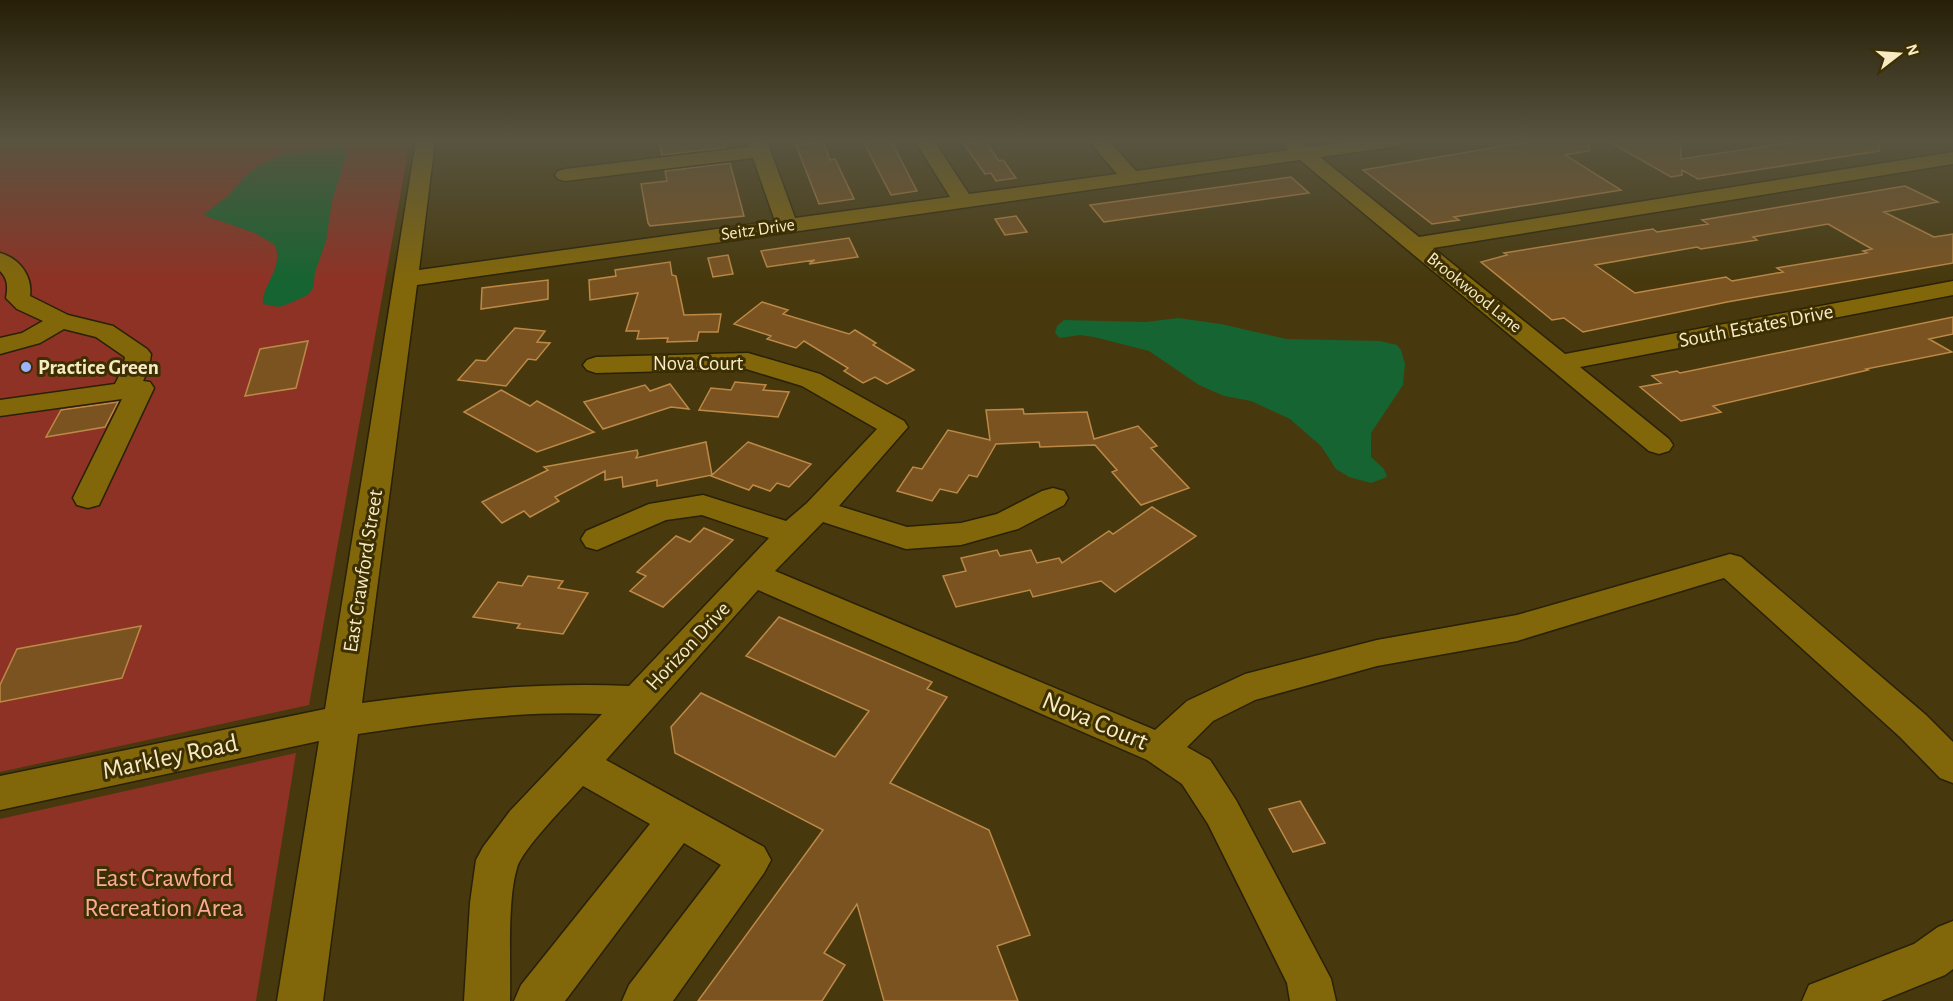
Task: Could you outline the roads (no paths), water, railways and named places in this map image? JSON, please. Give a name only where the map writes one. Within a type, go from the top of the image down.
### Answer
[{"type":"street","name":"East Crawford Street","points":[[300,1001],[420,188]]},
{"type":"street","points":[[774,188],[788,226]]},
{"type":"street","points":[[955,188],[963,200]]},
{"type":"street","name":"Seitz Drive","points":[[407,279],[1053,188]]},
{"type":"street","name":"Brookwood Lane","points":[[1346,188],[1659,445]]},
{"type":"street","points":[[1414,244],[1767,188]]},
{"type":"street","points":[[0,260],[14,270],[18,277],[20,284],[18,298],[25,304],[38,308],[60,321],[104,332],[138,354],[136,368],[125,391]]},
{"type":"street","name":"South Estates Drive","points":[[1560,363],[1953,288]]},
{"type":"street","points":[[0,346],[31,338],[60,321]]},
{"type":"street","name":"Nova Court","points":[[596,365],[748,361],[812,380],[894,427]]},
{"type":"street","points":[[0,408],[141,388],[88,498]]},
{"type":"street","name":"Horizon Drive","points":[[340,720],[447,706],[577,698],[637,702],[791,534],[818,510],[894,427]]},
{"type":"street","points":[[818,510],[906,538],[962,534],[1007,522],[1053,498]]},
{"type":"street","points":[[597,539],[660,511],[703,505],[791,534]]},
{"type":"street","points":[[1160,749],[1200,711],[1245,688],[1377,652],[1517,628],[1730,565],[1913,726],[1953,767]]},
{"type":"street","name":"Nova Court","points":[[753,575],[1160,749],[1196,772],[1222,812],[1309,979],[1313,1001]]},
{"type":"street","points":[[487,1001],[491,903],[497,860],[524,824],[637,702]]},
{"type":"street","name":"Markley Road","points":[[0,793],[340,720]]},
{"type":"street","points":[[579,765],[750,860],[645,1001]]},
{"type":"street","points":[[537,1001],[678,820]]},
{"type":"street","points":[[1825,1001],[1929,960],[1953,942]]},
{"type":"place","name":"Practice Green","points":[[26,367]]},
{"type":"park label","name":"East Crawford Recreation Area","points":[[164,893]]}]
